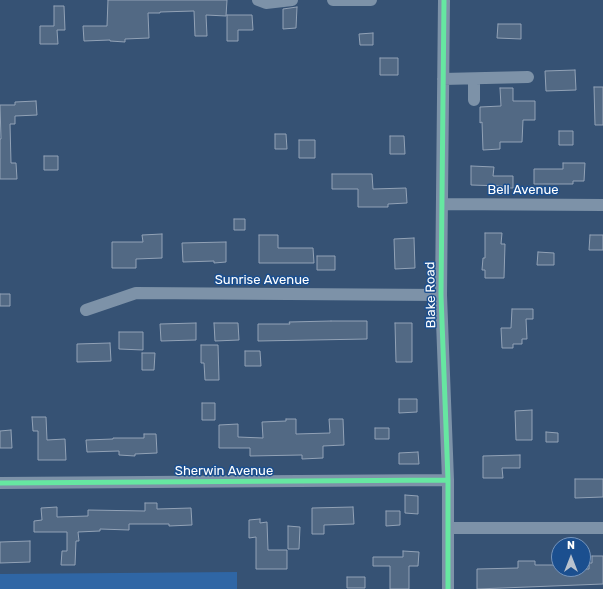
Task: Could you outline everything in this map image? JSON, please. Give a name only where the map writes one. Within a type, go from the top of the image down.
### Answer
[{"type":"street","points":[[258,0],[266,3],[292,0]]},
{"type":"street","points":[[333,0],[371,0]]},
{"type":"street","name":"Blake Road","points":[[444,0],[441,295],[448,480],[448,589]]},
{"type":"street","points":[[443,79],[528,77]]},
{"type":"street","points":[[474,79],[474,100]]},
{"type":"street","name":"Bell Avenue","points":[[442,204],[603,205]]},
{"type":"street","name":"Sunrise Avenue","points":[[86,310],[136,293],[441,295]]},
{"type":"street","name":"Sherwin Avenue","points":[[0,483],[448,480]]},
{"type":"street","points":[[448,528],[603,528]]},
{"type":"shaded area","points":[[237,572],[237,589],[0,589],[0,574]]},
{"type":"building","points":[[108,0],[227,0],[226,16],[206,15],[207,36],[195,36],[194,11],[148,13],[149,38],[125,39],[125,42],[110,40],[84,41],[83,26],[107,26]]},
{"type":"building","points":[[54,6],[64,6],[65,30],[57,30],[58,44],[40,44],[40,26],[54,26]]},
{"type":"building","points":[[297,7],[296,28],[283,29],[283,9]]},
{"type":"building","points":[[227,15],[252,15],[253,30],[238,30],[238,41],[227,41]]},
{"type":"building","points":[[498,24],[521,24],[521,39],[497,38]]},
{"type":"building","points":[[373,33],[373,45],[360,45],[359,34]]},
{"type":"building","points":[[380,58],[398,58],[398,75],[380,75]]},
{"type":"building","points":[[575,70],[576,90],[546,91],[545,71]]},
{"type":"building","points":[[594,87],[603,87],[603,125],[595,125]]},
{"type":"building","points":[[500,88],[513,88],[513,101],[535,101],[535,120],[523,120],[522,142],[500,142],[500,149],[483,150],[480,107],[501,106]]},
{"type":"building","points":[[36,101],[37,115],[15,116],[15,124],[10,124],[11,163],[16,163],[17,179],[0,179],[0,105],[15,105],[15,102]]},
{"type":"building","points":[[559,131],[573,131],[573,145],[559,145]]},
{"type":"building","points":[[275,134],[286,134],[287,149],[275,149]]},
{"type":"building","points":[[390,136],[404,136],[405,154],[390,154]]},
{"type":"building","points":[[299,140],[315,140],[315,158],[299,158]]},
{"type":"building","points":[[44,156],[58,156],[58,170],[44,170]]},
{"type":"building","points":[[563,163],[585,163],[584,181],[573,181],[573,184],[534,184],[534,169],[563,169]]},
{"type":"building","points":[[471,166],[494,167],[493,176],[513,176],[513,188],[502,188],[502,186],[471,185]]},
{"type":"building","points":[[332,174],[372,174],[373,189],[406,188],[407,203],[388,204],[388,207],[358,207],[358,189],[332,189]]},
{"type":"building","points":[[234,219],[245,219],[245,230],[234,230]]},
{"type":"building","points":[[485,233],[502,233],[501,244],[505,244],[504,278],[485,278],[485,270],[482,270],[483,258],[485,258]]},
{"type":"building","points":[[162,234],[162,258],[136,259],[136,268],[112,268],[112,242],[143,242],[142,235]]},
{"type":"building","points":[[259,235],[278,235],[278,248],[313,248],[314,263],[259,263]]},
{"type":"building","points":[[590,235],[603,235],[603,250],[589,250]]},
{"type":"building","points":[[414,238],[415,268],[395,269],[394,239]]},
{"type":"building","points":[[226,242],[226,262],[183,262],[182,243]]},
{"type":"building","points":[[538,252],[554,253],[554,265],[537,265]]},
{"type":"building","points":[[317,256],[335,256],[335,270],[317,270]]},
{"type":"building","points":[[0,294],[10,294],[10,306],[0,306]]},
{"type":"building","points":[[512,309],[533,309],[533,319],[526,319],[527,339],[522,339],[522,344],[513,344],[513,348],[502,348],[501,328],[511,328]]},
{"type":"building","points":[[367,321],[367,339],[258,341],[258,324],[290,324],[289,322]]},
{"type":"building","points":[[196,323],[196,340],[161,341],[160,324]]},
{"type":"building","points":[[214,323],[238,323],[239,340],[215,341]]},
{"type":"building","points":[[395,323],[412,323],[412,362],[396,362]]},
{"type":"building","points":[[119,332],[143,332],[143,350],[119,349]]},
{"type":"building","points":[[110,343],[111,361],[77,362],[77,344]]},
{"type":"building","points":[[201,345],[218,345],[219,380],[205,380],[204,363],[201,363]]},
{"type":"building","points":[[245,351],[260,351],[261,366],[245,366]]},
{"type":"building","points":[[142,353],[155,353],[154,370],[142,370]]},
{"type":"building","points":[[399,399],[417,399],[417,412],[399,413]]},
{"type":"building","points":[[202,403],[215,403],[215,420],[202,420]]},
{"type":"building","points":[[532,410],[532,440],[516,440],[515,411]]},
{"type":"building","points":[[32,417],[46,417],[47,440],[65,439],[66,460],[38,460],[38,431],[33,431]]},
{"type":"building","points":[[286,419],[296,419],[296,434],[330,433],[329,419],[343,419],[344,445],[323,446],[323,458],[302,459],[302,455],[250,456],[250,448],[219,448],[219,425],[238,424],[238,437],[263,438],[262,422],[286,421]]},
{"type":"building","points":[[375,428],[389,428],[389,439],[375,439]]},
{"type":"building","points":[[11,430],[12,448],[0,448],[0,431]]},
{"type":"building","points":[[546,432],[558,433],[558,442],[546,442]]},
{"type":"building","points":[[144,434],[156,434],[157,453],[135,454],[135,456],[119,455],[119,451],[87,452],[86,440],[144,438]]},
{"type":"building","points":[[418,452],[419,464],[399,464],[399,453]]},
{"type":"building","points":[[520,455],[520,468],[502,468],[503,478],[483,478],[483,456]]},
{"type":"building","points":[[575,479],[603,479],[603,497],[575,498]]},
{"type":"building","points":[[405,495],[418,496],[418,514],[405,513]]},
{"type":"building","points":[[145,503],[157,503],[157,509],[191,508],[192,525],[169,526],[169,524],[129,524],[129,530],[100,529],[100,531],[78,532],[79,541],[76,541],[75,565],[61,565],[62,551],[67,551],[67,532],[34,532],[34,521],[42,520],[41,508],[57,507],[57,517],[88,516],[88,510],[145,511]]},
{"type":"building","points":[[353,507],[354,524],[324,525],[324,534],[312,534],[312,508]]},
{"type":"building","points":[[386,511],[400,511],[400,525],[386,526]]},
{"type":"building","points":[[260,519],[260,523],[267,522],[268,550],[287,550],[287,569],[256,569],[256,537],[249,538],[249,520]]},
{"type":"building","points":[[288,526],[300,527],[299,549],[288,549]]},
{"type":"building","points":[[30,541],[30,562],[0,563],[0,542]]},
{"type":"building","points":[[403,551],[419,552],[418,566],[409,566],[409,589],[390,589],[390,566],[373,566],[373,557],[403,557]]},
{"type":"building","points":[[592,556],[603,556],[603,584],[477,589],[477,569],[518,568],[518,561],[535,561],[535,565],[551,565],[551,577],[591,577]]},
{"type":"building","points":[[347,577],[365,577],[365,588],[347,588]]},
{"type":"cycle path","points":[[444,0],[441,295],[448,480],[448,589]]},
{"type":"cycle path","points":[[0,483],[448,480]]}]
